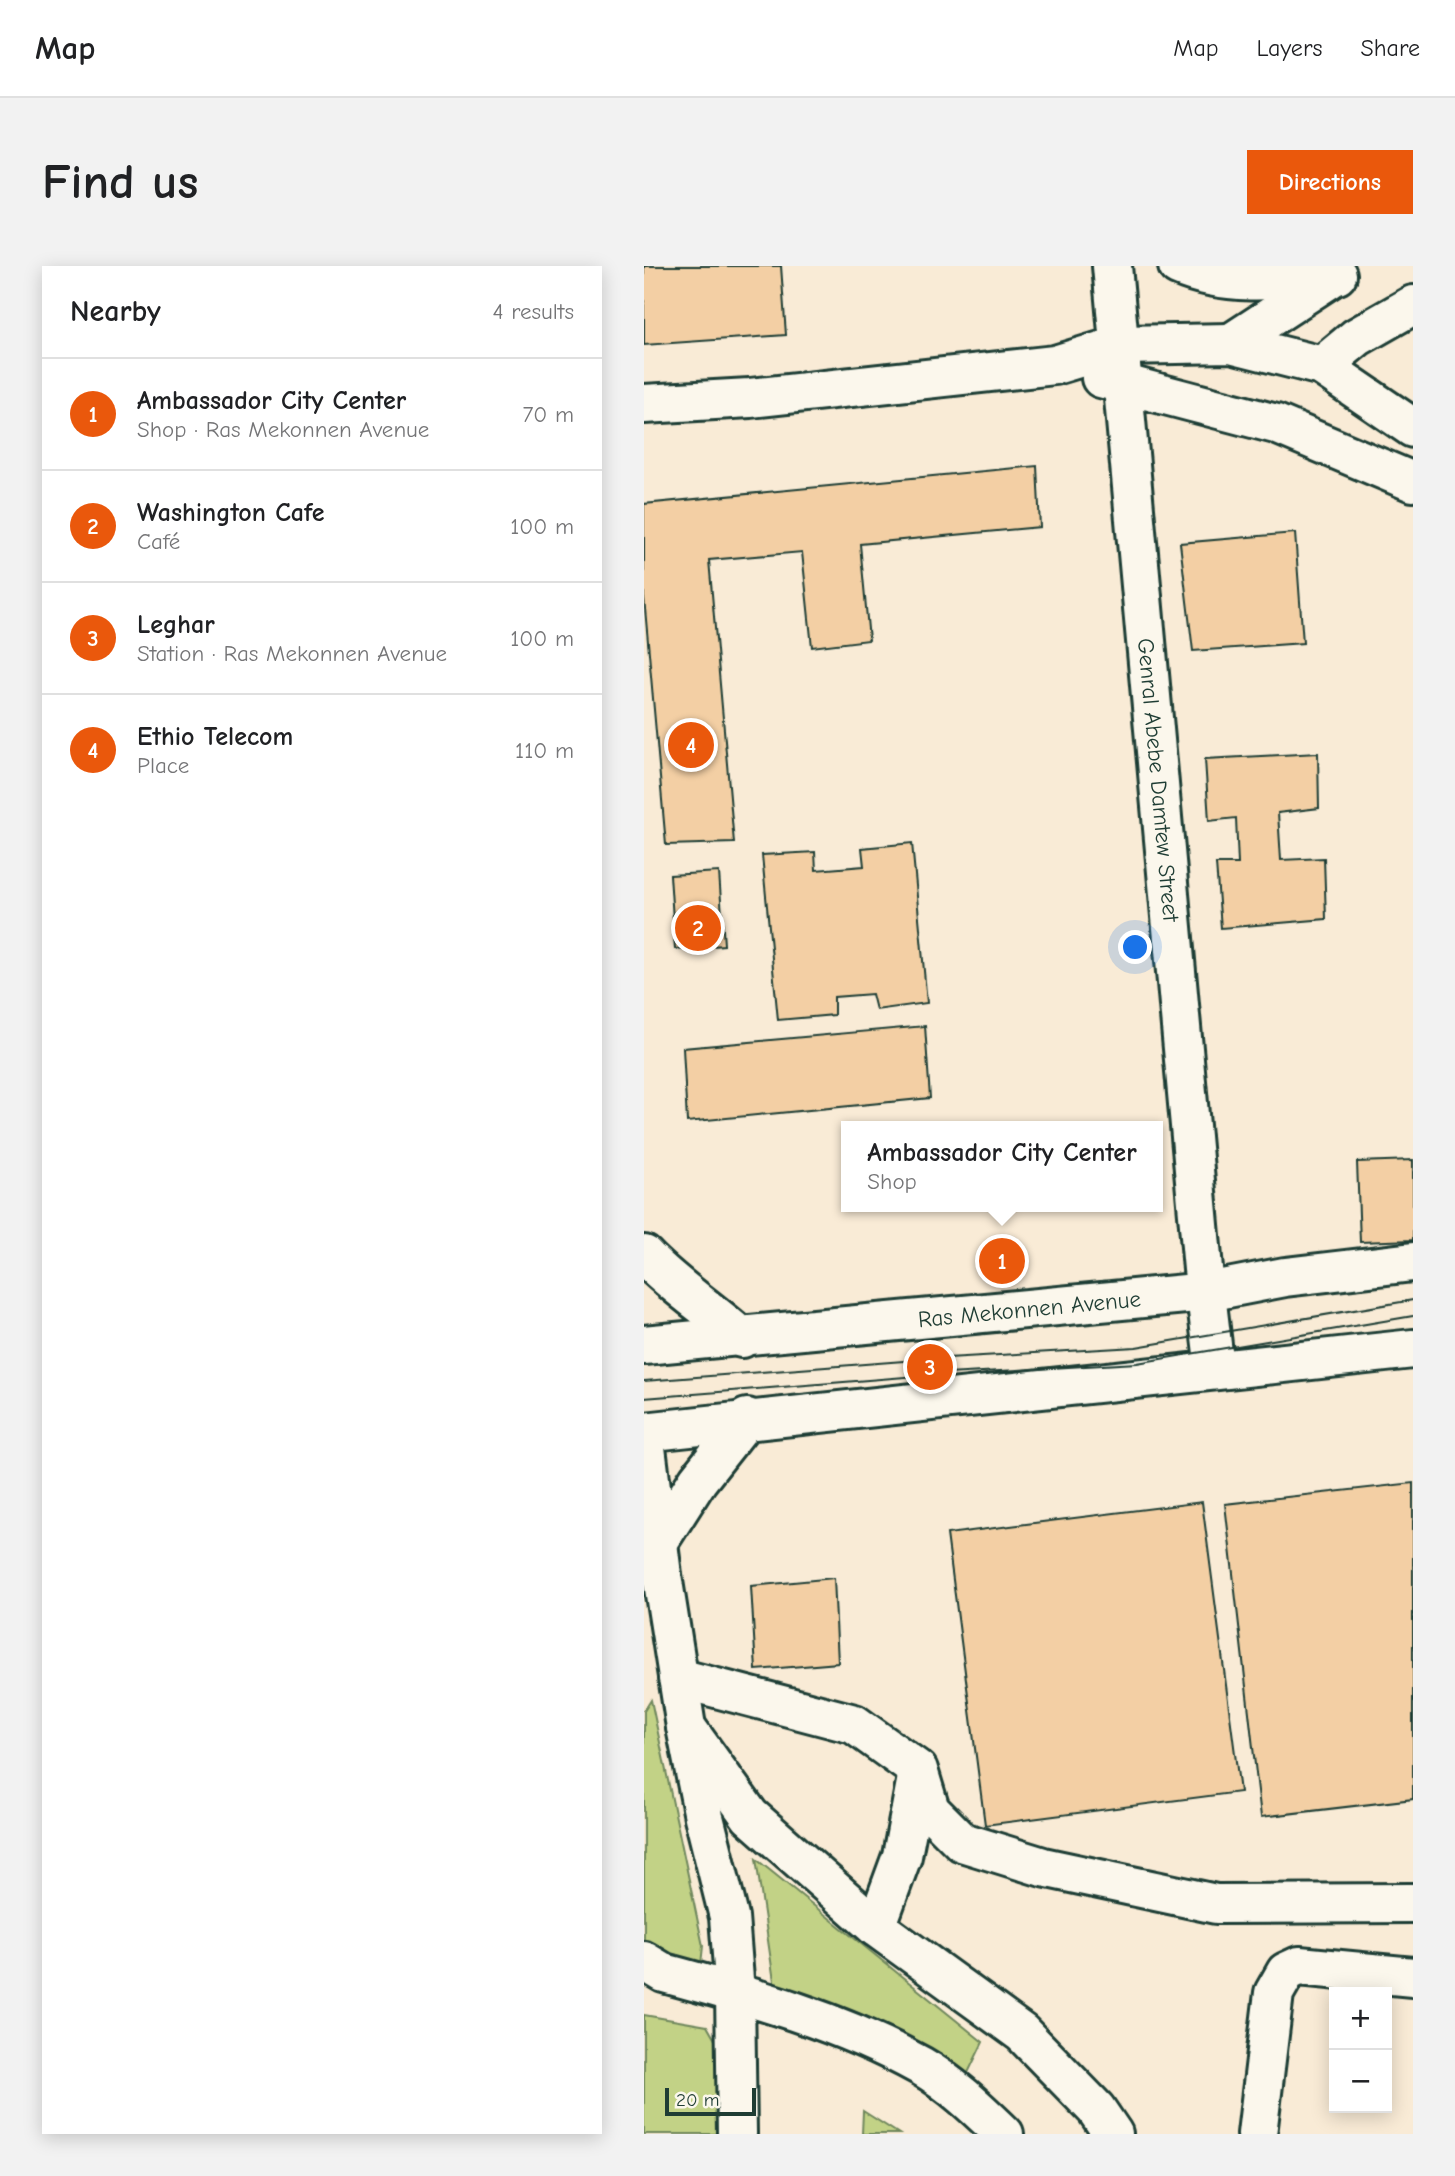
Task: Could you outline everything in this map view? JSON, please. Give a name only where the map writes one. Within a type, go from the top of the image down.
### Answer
[{"type":"main road","name":"Genral Abebe Damtew Street","points":[[1112,266],[1216,1370]]},
{"type":"main road","points":[[1178,266],[1191,272],[1241,280],[1279,281],[1347,270]]},
{"type":"main road","points":[[1231,343],[1347,270]]},
{"type":"main road","points":[[1322,366],[1357,337],[1413,305]]},
{"type":"main road","points":[[644,404],[750,398],[1055,365],[1121,345],[1231,343],[1322,366],[1413,428]]},
{"type":"main road","points":[[1055,365],[1276,424],[1413,482]]},
{"type":"main road","points":[[644,1255],[664,1276],[707,1307],[742,1338]]},
{"type":"main road","name":"Ras Mekonnen Avenue","points":[[644,1345],[742,1338],[1207,1292],[1285,1277],[1413,1262]]},
{"type":"main road","points":[[737,2134],[734,1992],[729,1917],[704,1817],[686,1727],[644,1432],[747,1418],[1413,1349]]},
{"type":"main road","points":[[659,1541],[698,1480],[747,1418]]},
{"type":"main road","points":[[678,1678],[854,1724],[918,1770],[930,1810],[962,1842],[1043,1867],[1216,1904],[1413,1903]]},
{"type":"main road","points":[[686,1727],[750,1816],[876,1927],[1022,2033],[1096,2109],[1112,2134]]},
{"type":"main road","points":[[876,1927],[902,1856],[918,1770]]},
{"type":"main road","points":[[644,1961],[664,1973],[828,2021],[923,2067],[977,2108],[1004,2134]]},
{"type":"main road","points":[[1257,2134],[1274,1993],[1286,1972],[1300,1966],[1413,1977]]},
{"type":"green space","points":[[651,1700],[703,1946],[700,1973],[644,1939],[644,1711]]},
{"type":"green space","points":[[756,1859],[983,2042],[967,2075],[775,1988]]},
{"type":"green space","points":[[644,2015],[707,2026],[723,2054],[718,2134],[644,2134]]},
{"type":"green space","points":[[863,2111],[899,2134],[862,2134]]},
{"type":"building","points":[[644,266],[781,266],[786,335],[644,345]]},
{"type":"building","points":[[1037,466],[1040,527],[860,544],[869,640],[812,647],[802,552],[709,560],[734,843],[666,845],[644,597],[644,504]]},
{"type":"building","points":[[1295,533],[1303,643],[1193,651],[1180,543]]},
{"type":"building","points":[[1318,753],[1319,808],[1278,813],[1281,860],[1324,858],[1326,919],[1221,928],[1216,864],[1238,864],[1236,818],[1209,821],[1205,759]]},
{"type":"building","points":[[912,843],[927,1003],[876,1010],[872,994],[834,997],[834,1015],[778,1020],[762,855],[815,852],[816,870],[864,866],[862,848]]},
{"type":"building","points":[[719,872],[724,945],[675,949],[670,875]]},
{"type":"building","points":[[925,1026],[930,1098],[687,1122],[683,1048]]},
{"type":"building","points":[[1413,1160],[1413,1240],[1360,1242],[1357,1162]]},
{"type":"building","points":[[1413,1483],[1413,1799],[1261,1817],[1225,1504]]},
{"type":"building","points":[[1202,1502],[1240,1792],[985,1825],[947,1534]]},
{"type":"building","points":[[834,1578],[838,1663],[756,1670],[751,1586]]},
{"type":"tram line","points":[[644,1381],[930,1359],[1136,1347],[1413,1300]]},
{"type":"tram line","points":[[644,1398],[930,1375],[1137,1363],[1413,1316]]},
{"type":"place","name":"Ethio Telecom","points":[[691,745]]},
{"type":"place","name":"Washington Cafe","points":[[698,928]]},
{"type":"place","name":"Ambassador City Center","points":[[1002,1261]]},
{"type":"place","name":"Leghar","points":[[930,1367]]}]
